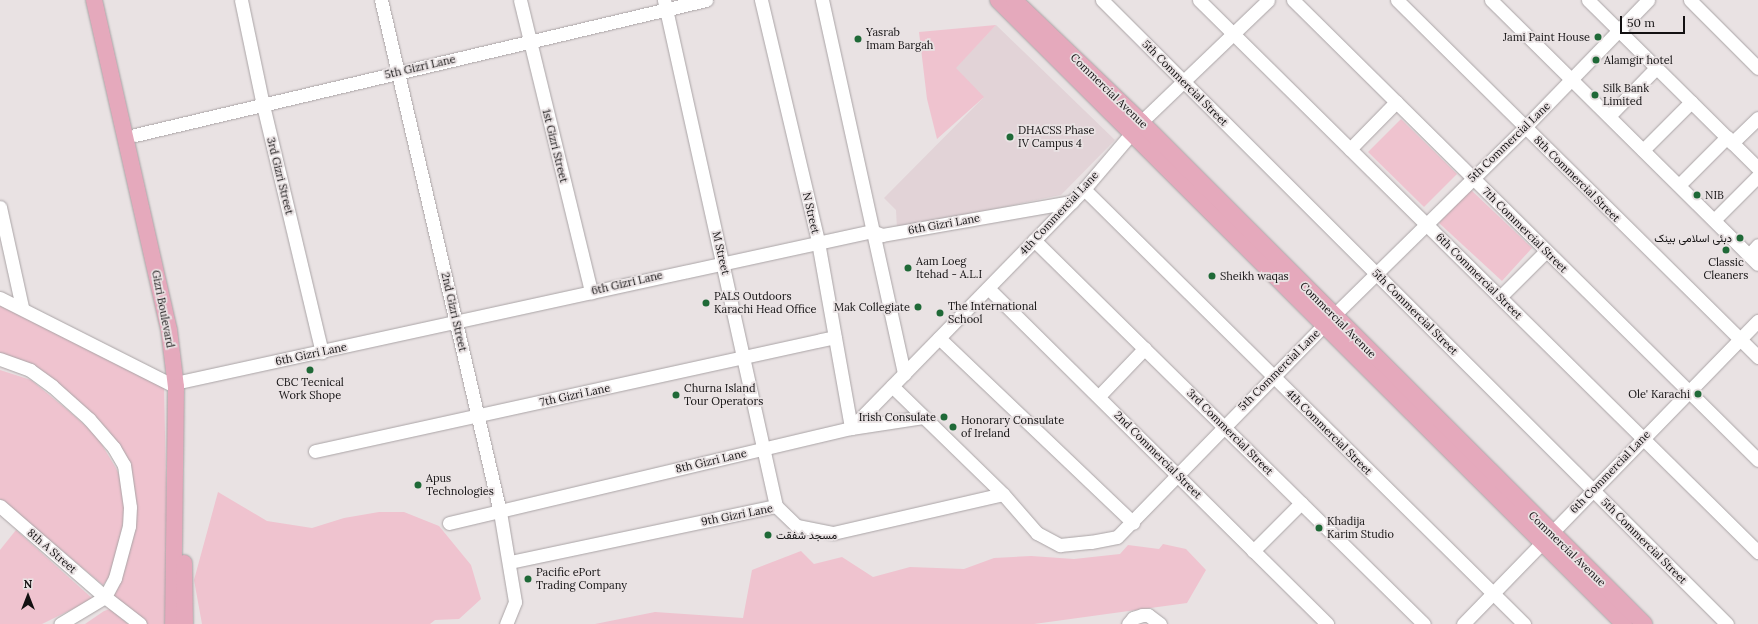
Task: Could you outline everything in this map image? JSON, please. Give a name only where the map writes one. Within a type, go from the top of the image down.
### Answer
[{"type":"main road","name":"Gizri Boulevard","points":[[94,0],[180,384],[173,624]]},
{"type":"main road","name":"Gizri Boulevard","points":[[103,0],[178,329],[185,624]]},
{"type":"main road","name":"Commercial Avenue","points":[[998,0],[1137,128]]},
{"type":"main road","name":"Commercial Avenue","points":[[1014,0],[1137,128],[1546,538],[1624,624]]},
{"type":"main road","name":"Commercial Avenue","points":[[1546,538],[1644,624]]},
{"type":"street","name":"3rd Gizri Street","points":[[241,0],[263,105],[322,352]]},
{"type":"street","name":"2nd Gizri Street","points":[[382,0],[397,71],[500,512],[510,562],[515,602],[506,624]]},
{"type":"street","name":"1st Gizri Street","points":[[520,0],[591,292]]},
{"type":"street","name":"5th Gizri Lane","points":[[135,135],[263,105],[397,71],[530,42],[665,5],[706,0]]},
{"type":"street","name":"N Street","points":[[761,0],[818,242],[852,428]]},
{"type":"street","points":[[822,0],[904,374]]},
{"type":"street","name":"5th Commercial Street","points":[[1102,0],[1727,624]]},
{"type":"street","name":"6th Commercial Street","points":[[1199,0],[1758,552]]},
{"type":"street","name":"4th Commercial Lane","points":[[852,428],[1072,202],[1137,128],[1234,35],[1268,0]]},
{"type":"street","name":"7th Commercial Street","points":[[1293,0],[1758,460]]},
{"type":"street","name":"8th Commercial Street","points":[[1396,0],[1758,357]]},
{"type":"street","points":[[1491,0],[1714,220],[1755,255]]},
{"type":"street","points":[[1588,0],[1758,168]]},
{"type":"street","name":"5th Commercial Lane","points":[[892,386],[1003,494],[1037,533],[1060,545],[1117,537],[1133,523],[1224,425],[1274,377],[1472,177],[1572,80],[1648,0]]},
{"type":"street","points":[[1690,0],[1758,68]]},
{"type":"street","name":"M Street","points":[[665,5],[745,358],[776,506]]},
{"type":"street","points":[[1609,116],[1656,68]]},
{"type":"street","points":[[1350,149],[1396,102]]},
{"type":"street","points":[[1643,150],[1691,102]]},
{"type":"street","points":[[1679,185],[1729,140],[1758,118]]},
{"type":"street","points":[[1714,220],[1758,176]]},
{"type":"street","name":"4th Commercial Street","points":[[1084,189],[1524,624]]},
{"type":"street","name":"6th Gizri Lane","points":[[180,384],[723,261],[872,231],[882,235],[1072,202]]},
{"type":"street","points":[[0,206],[22,307]]},
{"type":"street","name":"3rd Commercial Street","points":[[1034,240],[1224,425],[1424,624]]},
{"type":"street","points":[[1500,297],[1546,250]]},
{"type":"street","name":"2nd Commercial Street","points":[[988,288],[1178,474],[1327,624]]},
{"type":"street","points":[[0,298],[22,307],[180,384]]},
{"type":"street","name":"6th Commercial Lane","points":[[1463,624],[1642,438],[1758,321]]},
{"type":"street","name":"7th Gizri Lane","points":[[315,451],[835,338]]},
{"type":"street","points":[[939,338],[1133,523]]},
{"type":"street","points":[[1099,396],[1145,348]]},
{"type":"street","points":[[0,359],[30,370],[52,386],[88,419],[114,448],[124,465],[128,488],[129,526],[117,573],[105,597],[60,624]]},
{"type":"street","name":"8th Gizri Lane","points":[[449,523],[852,428],[923,417]]},
{"type":"street","name":"9th Gizri Lane","points":[[510,562],[776,506],[797,526],[833,533],[1003,494]]},
{"type":"street","points":[[1253,551],[1301,503]]},
{"type":"street","name":"8th A Street","points":[[0,506],[105,597],[140,624]]},
{"type":"street","points":[[1128,624],[1133,618],[1142,615],[1148,615],[1160,624]]},
{"type":"shaded area","points":[[996,25],[1115,140],[1061,195],[897,229],[896,210],[884,198],[983,98],[955,68]]},
{"type":"shaded area","points":[[996,25],[956,68],[984,97],[937,139],[927,99],[919,32]]},
{"type":"shaded area","points":[[1401,119],[1457,174],[1424,207],[1368,152]]},
{"type":"shaded area","points":[[1470,189],[1532,248],[1502,281],[1439,223]]},
{"type":"shaded area","points":[[0,300],[164,385],[169,624],[144,624],[110,596],[117,584],[131,544],[136,512],[133,478],[126,458],[108,430],[92,415],[0,355]]},
{"type":"shaded area","points":[[0,370],[31,380],[70,412],[96,435],[116,468],[123,484],[125,512],[113,573],[103,585],[0,499]]},
{"type":"shaded area","points":[[218,492],[267,521],[312,528],[344,518],[379,512],[404,512],[439,526],[471,565],[481,599],[459,619],[435,620],[430,624],[202,624],[194,580]]},
{"type":"shaded area","points":[[16,530],[93,599],[42,624],[0,624],[0,550]]},
{"type":"shaded area","points":[[1163,544],[1186,549],[1206,570],[1187,603],[1034,624],[595,624],[655,612],[743,618],[752,570],[801,551],[814,564],[842,557],[873,577],[910,567],[964,569],[994,558],[1031,556],[1074,559],[1120,554],[1128,545],[1159,549]]},
{"type":"shaded area","points":[[110,609],[128,624],[85,624],[104,611]]},
{"type":"place","name":"Jami Paint House","points":[[1598,37]]},
{"type":"place","name":"Yasrab Imam Bargah","points":[[858,39]]},
{"type":"place","name":"Alamgir hotel","points":[[1596,60]]},
{"type":"place","name":"Silk Bank Limited","points":[[1595,95]]},
{"type":"place","name":"DHACSS Phase IV Campus 4","points":[[1010,137]]},
{"type":"place","name":"NIB","points":[[1697,195]]},
{"type":"place","name":"دبئی اسلامی بینک","points":[[1740,238]]},
{"type":"place","name":"Classic Cleaners","points":[[1726,250]]},
{"type":"place","name":"Aam Loeg Itehad - A.L.I","points":[[908,268]]},
{"type":"place","name":"Sheikh waqas","points":[[1212,276]]},
{"type":"place","name":"PALS Outdoors Karachi Head Office","points":[[706,303]]},
{"type":"place","name":"Mak Collegiate","points":[[918,307]]},
{"type":"place","name":"The International School","points":[[940,313]]},
{"type":"place","name":"CBC Tecnical Work Shope","points":[[310,370]]},
{"type":"place","name":"Ole' Karachi","points":[[1698,394]]},
{"type":"place","name":"Churna Island Tour Operators","points":[[676,395]]},
{"type":"place","name":"Irish Consulate","points":[[944,417]]},
{"type":"place","name":"Honorary Consulate of Ireland","points":[[953,427]]},
{"type":"place","name":"Apus Technologies","points":[[418,485]]},
{"type":"place","name":"Khadija Karim Studio","points":[[1319,528]]},
{"type":"place","name":"مسجد شفقت","points":[[768,535]]},
{"type":"place","name":"Pacific ePort Trading Company","points":[[528,579]]}]
